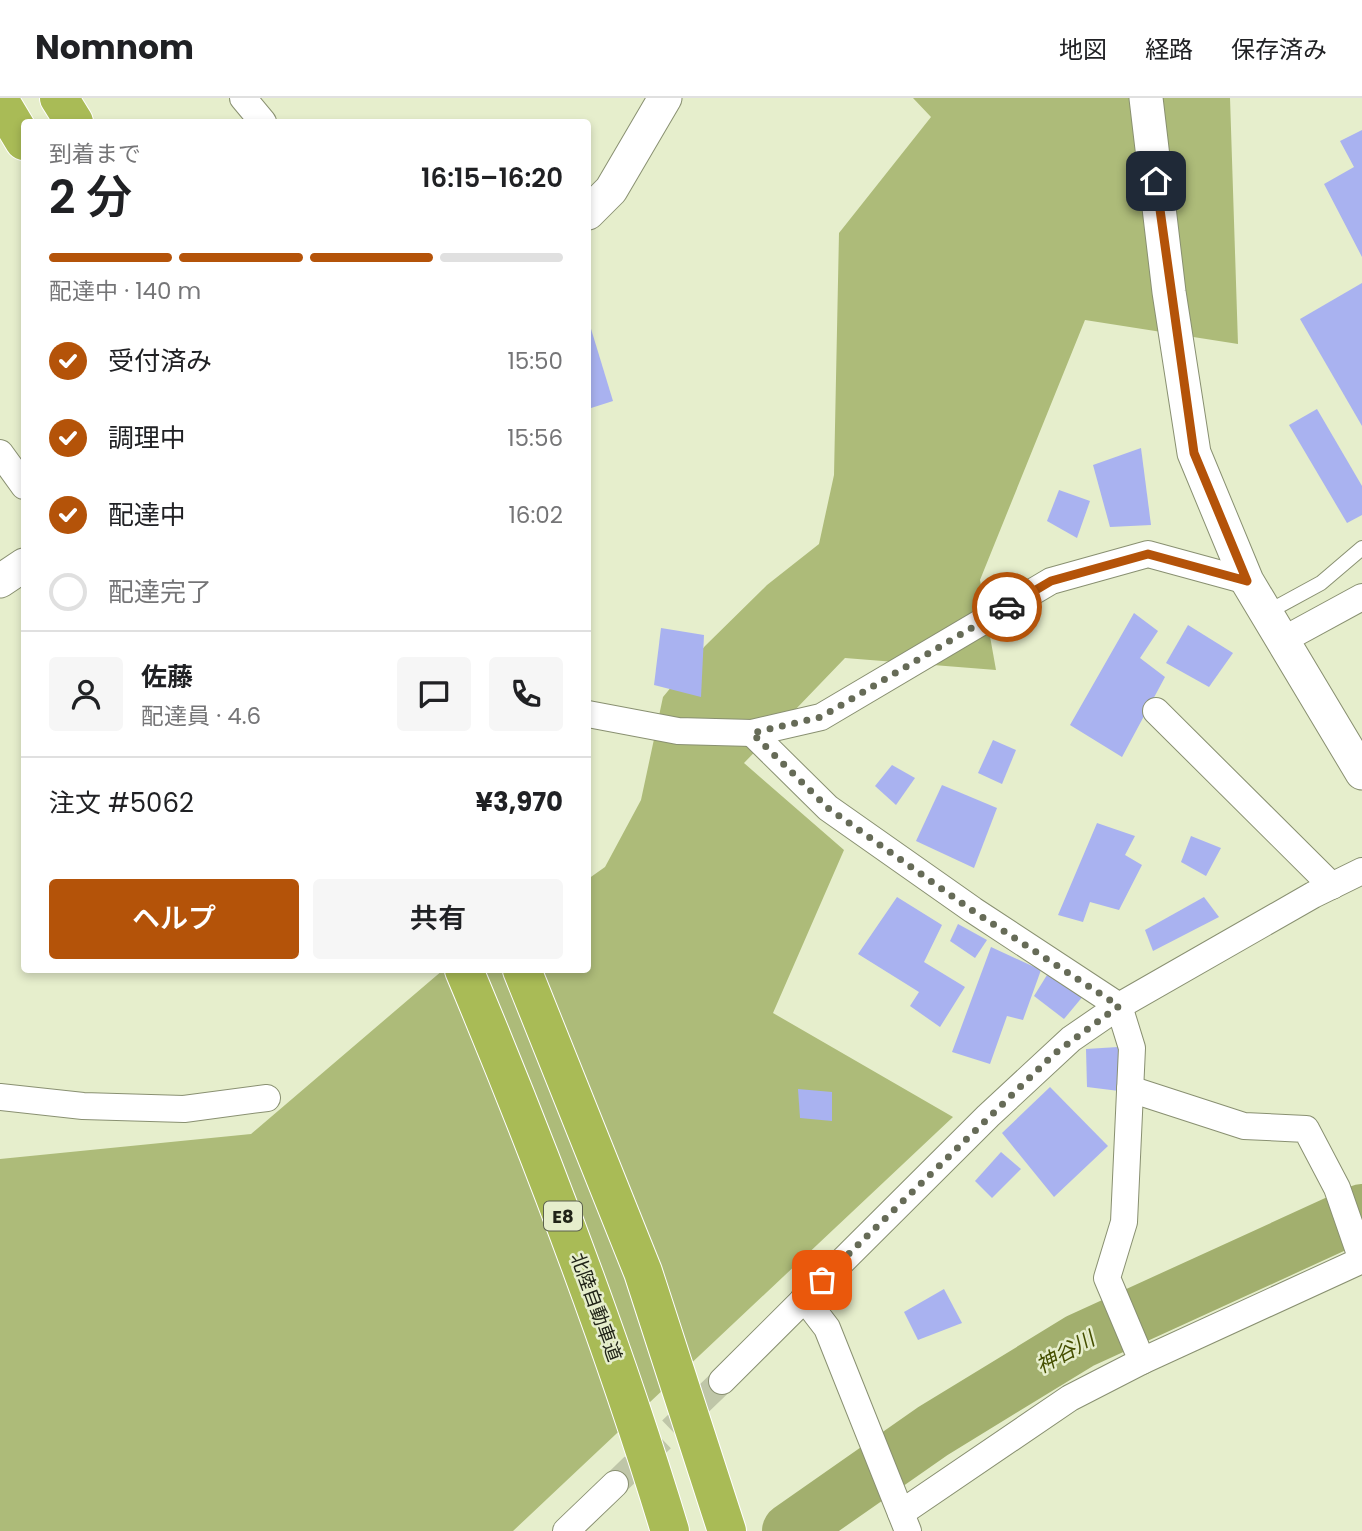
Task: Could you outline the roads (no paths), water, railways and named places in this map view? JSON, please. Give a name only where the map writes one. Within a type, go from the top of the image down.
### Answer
[{"type":"highway","points":[[59,98],[72,119]]},
{"type":"highway","points":[[0,102],[21,136]]},
{"type":"highway","name":"北陸自動車道","points":[[465,973],[519,1100],[593,1296],[670,1531]]},
{"type":"highway","points":[[523,973],[643,1272],[727,1531]]},
{"type":"street","points":[[243,98],[260,119]]},
{"type":"street","points":[[591,210],[611,190],[665,98]]},
{"type":"street","points":[[1146,98],[1169,292],[1194,453],[1247,581],[1362,774]]},
{"type":"street","points":[[0,453],[21,482]]},
{"type":"street","points":[[591,715],[678,731],[752,733],[821,717],[1051,581],[1148,554],[1247,581]]},
{"type":"street","points":[[0,581],[21,567]]},
{"type":"street","points":[[1275,627],[1362,597]]},
{"type":"street","points":[[1156,711],[1332,886]]},
{"type":"street","points":[[752,733],[828,808],[973,911],[1119,1006],[1132,1048],[1124,1222],[1107,1278],[1141,1358]]},
{"type":"street","points":[[722,1381],[988,1116],[1071,1039],[1119,1006],[1332,886],[1362,872]]},
{"type":"street","points":[[804,1298],[827,1328],[902,1515],[1070,1398],[1141,1358],[1362,1260],[1337,1188],[1306,1129],[1244,1126],[1130,1089]]},
{"type":"street","points":[[0,1097],[83,1106],[184,1109],[267,1098]]},
{"type":"street","points":[[566,1531],[615,1484]]},
{"type":"lane","points":[[1275,627],[1362,548]]},
{"type":"waterway","name":"神谷川","points":[[790,1531],[933,1431],[1080,1341],[1362,1212]]},
{"type":"tunnel","points":[[615,1484],[722,1381]]}]
